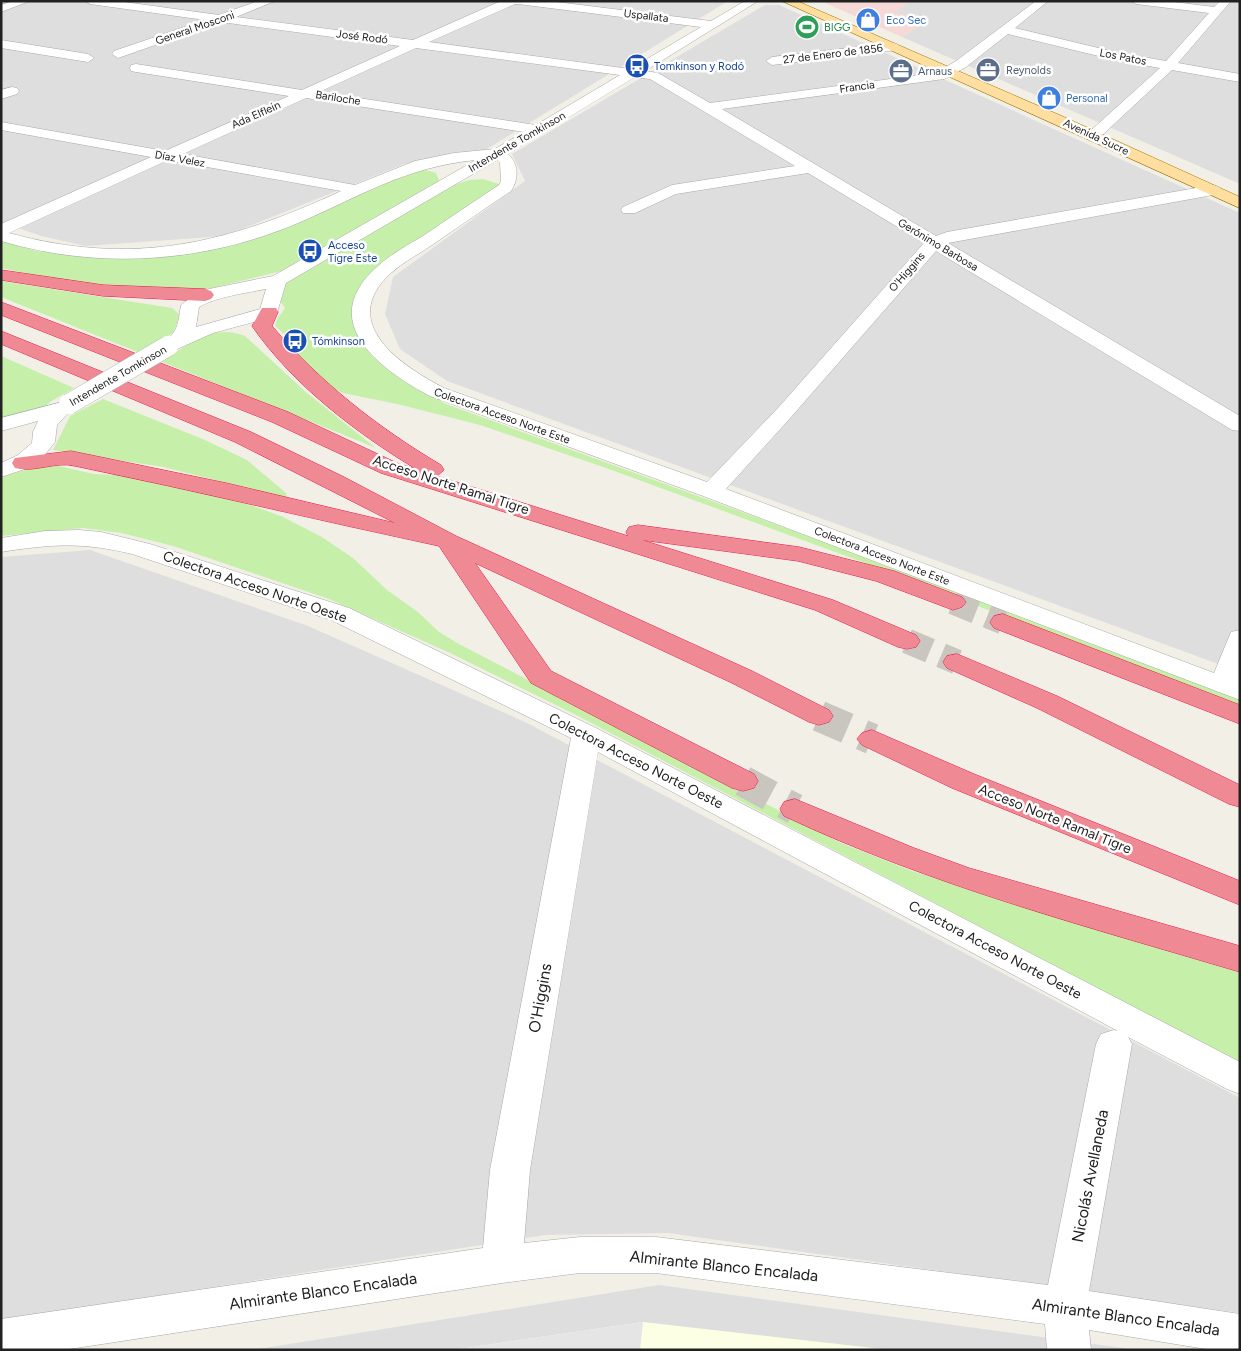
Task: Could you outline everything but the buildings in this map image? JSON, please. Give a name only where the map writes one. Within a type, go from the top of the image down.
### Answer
[{"type":"highway","points":[[1,275],[42,283],[147,295],[205,295]]},
{"type":"highway","points":[[271,307],[262,326],[335,403],[402,452],[492,501]]},
{"type":"highway","name":"Acceso Norte Ramal Tigre","points":[[1,308],[280,417],[389,468],[565,522],[824,606],[908,641]]},
{"type":"highway","points":[[1,337],[244,437],[336,482],[447,541],[742,677],[819,716]]},
{"type":"highway","points":[[12,466],[71,458],[226,490],[320,514],[447,541],[541,677],[743,781]]},
{"type":"highway","points":[[565,522],[799,554],[885,576],[953,602]]},
{"type":"highway","points":[[1002,622],[1240,715]]},
{"type":"highway","points":[[957,662],[1047,702],[1240,797]]},
{"type":"highway","name":"Acceso Norte Ramal Tigre","points":[[872,739],[963,782],[1240,894]]},
{"type":"highway","points":[[795,808],[830,826],[891,851],[978,882],[1240,959]]},
{"type":"main road","name":"Avenida Sucre","points":[[787,1],[949,71],[1240,202]]},
{"type":"street","points":[[1,9],[26,1]]},
{"type":"street","name":"José Rodó","points":[[90,1],[634,73]]},
{"type":"street","name":"General Mosconi","points":[[118,54],[223,19],[270,1]]},
{"type":"street","name":"Ada Elflein","points":[[1,230],[511,1]]},
{"type":"street","name":"Uspallata","points":[[518,1],[714,24]]},
{"type":"street","name":"Intendente Tomkinson","points":[[228,292],[279,280],[499,153],[753,1]]},
{"type":"street","name":"Francia","points":[[708,107],[925,78],[949,71],[1007,30],[1043,1]]},
{"type":"street","points":[[1136,1],[1222,6]]},
{"type":"street","points":[[1093,136],[1170,65],[1222,6]]},
{"type":"street","name":"Los Patos","points":[[1007,30],[1115,56],[1240,78]]},
{"type":"street","points":[[1,44],[88,58]]},
{"type":"street","name":"27 de Enero de 1856","points":[[772,61],[894,47]]},
{"type":"street","name":"Bariloche","points":[[136,68],[538,130]]},
{"type":"street","name":"Gerónimo Barbosa","points":[[634,73],[660,79],[1240,425]]},
{"type":"street","name":"Díaz Velez","points":[[1,126],[360,190]]},
{"type":"street","points":[[1,236],[44,248],[82,252],[127,253],[202,246],[274,227],[409,168],[499,153],[508,162],[509,181],[463,173],[409,168]]},
{"type":"street","points":[[629,210],[672,190],[810,168]]},
{"type":"street","name":"Colectora Acceso Norte Este","points":[[509,181],[505,188],[385,269],[371,285],[363,300],[363,331],[380,354],[403,374],[437,392],[711,491],[1231,689]]},
{"type":"street","name":"O'Higgins","points":[[711,491],[785,412],[934,243],[947,237],[1213,190]]},
{"type":"street","points":[[271,307],[273,292],[279,280]]},
{"type":"street","points":[[205,295],[228,292],[255,294],[266,297],[271,307]]},
{"type":"street","name":"Intendente Tomkinson","points":[[173,344],[188,324],[190,305],[205,295]]},
{"type":"street","name":"Intendente Tomkinson","points":[[12,466],[36,454],[44,442],[44,426],[63,408],[173,344],[206,329],[271,307]]},
{"type":"street","name":"Intendente Tomkinson","points":[[1,426],[63,408]]},
{"type":"street","name":"Colectora Acceso Norte Oeste","points":[[1,545],[45,538],[79,537],[101,539],[141,549],[340,614],[586,734],[1240,1079]]},
{"type":"street","points":[[1231,689],[1240,638]]},
{"type":"street","name":"O'Higgins","points":[[502,1264],[510,1170],[586,734]]},
{"type":"street","name":"Nicolás Avellaneda","points":[[1069,1350],[1065,1307],[1114,1044]]},
{"type":"street","name":"Almirante Blanco Encalada","points":[[1,1339],[502,1264],[580,1255],[656,1255],[1065,1307],[1240,1334]]},
{"type":"shaded area","points":[[1,1],[728,1],[485,150],[404,164],[225,236],[86,246],[41,236],[1,222]]},
{"type":"shaded area","points":[[821,1],[910,2],[894,13],[930,18],[902,37]]},
{"type":"shaded area","points":[[903,1],[1240,1],[1240,184],[902,37],[930,19],[893,13],[909,2]]},
{"type":"shaded area","points":[[765,5],[779,5],[1240,213],[1240,672],[447,381],[400,349],[385,314],[393,277],[525,181],[512,154]]},
{"type":"shaded area","points":[[90,550],[308,626],[525,722],[1240,1098],[1240,1313],[668,1233],[545,1235],[1,1320],[1,557]]},
{"type":"shaded area","points":[[659,1285],[1116,1347],[1133,1350],[253,1350]]},
{"type":"shaded area","points":[[643,1322],[891,1350],[452,1350]]},
{"type":"shaded area","points":[[643,1322],[640,1350],[452,1350]]},
{"type":"green space","points":[[426,170],[436,173],[439,180],[435,184],[286,270],[212,288],[181,292],[67,282],[1,268],[1,241],[36,251],[86,257],[168,253],[205,248],[405,173]]},
{"type":"green space","points":[[483,179],[499,184],[498,190],[373,276],[358,323],[401,378],[446,404],[972,596],[1240,699],[1240,709],[909,579],[606,468],[480,425],[397,404],[343,393],[332,388],[295,354],[299,347],[275,326],[277,319],[285,308],[280,301],[286,280],[451,186],[469,180]]},
{"type":"green space","points":[[1,281],[172,308],[180,315],[173,333],[152,345],[173,354],[207,335],[225,332],[245,336],[307,393],[376,448],[1,297]]},
{"type":"green space","points":[[1,356],[74,388],[50,402],[38,413],[1,421]]},
{"type":"green space","points":[[103,399],[205,440],[247,460],[286,493],[287,498],[163,467],[53,450],[70,416]]},
{"type":"green space","points":[[50,464],[94,474],[121,475],[187,487],[251,505],[283,517],[322,537],[353,558],[387,590],[418,612],[439,632],[459,644],[841,843],[915,872],[1240,972],[1240,1070],[1116,1006],[950,911],[576,715],[450,653],[329,599],[173,546],[121,533],[83,528],[1,536],[1,476]]},
{"type":"tunnel","points":[[953,602],[1003,622]]},
{"type":"tunnel","points":[[907,641],[957,662]]},
{"type":"tunnel","points":[[819,716],[872,739]]},
{"type":"tunnel","points":[[743,781],[795,809]]},
{"type":"place","name":"Eco Sec","points":[[868,20]]},
{"type":"place","name":"BIGG","points":[[807,27]]},
{"type":"place","name":"Tomkinson y Rodó","points":[[637,66]]},
{"type":"place","name":"Reynolds","points":[[988,70]]},
{"type":"place","name":"Arnaus","points":[[901,71]]},
{"type":"place","name":"Personal","points":[[1049,98]]},
{"type":"place","name":"Acceso Tigre Este","points":[[310,251]]},
{"type":"place","name":"Tómkinson","points":[[295,341]]}]
